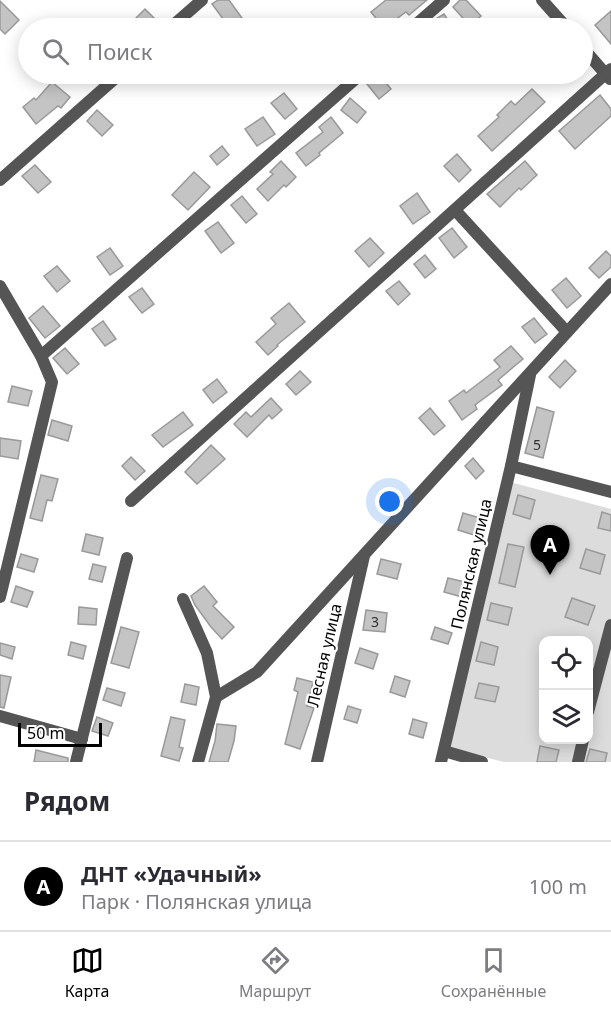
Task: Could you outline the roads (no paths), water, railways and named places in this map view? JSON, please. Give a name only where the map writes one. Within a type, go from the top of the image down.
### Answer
[{"type":"street","points":[[181,18],[202,0]]},
{"type":"street","points":[[423,18],[444,0]]},
{"type":"street","points":[[542,0],[558,18]]},
{"type":"street","points":[[131,501],[609,74],[593,57]]},
{"type":"street","points":[[0,180],[109,84]]},
{"type":"street","points":[[41,356],[350,84]]},
{"type":"street","points":[[455,210],[567,332]]},
{"type":"street","points":[[216,697],[257,672],[611,284]]},
{"type":"street","points":[[0,286],[41,356],[52,382],[0,597]]},
{"type":"street","name":"Полянская улица","points":[[442,756],[511,466],[530,373]]},
{"type":"street","points":[[511,466],[611,492]]},
{"type":"street","name":"Лесная улица","points":[[317,762],[364,554]]},
{"type":"street","points":[[76,762],[127,558]]},
{"type":"street","points":[[183,599],[207,652],[216,697],[198,762]]},
{"type":"street","points":[[593,693],[611,626]]},
{"type":"street","points":[[0,716],[82,739]]},
{"type":"street","points":[[578,762],[582,744]]},
{"type":"street","points":[[442,756],[482,762]]},
{"type":"place","name":"ДНТ «Удачный»","points":[[550,575]]}]
